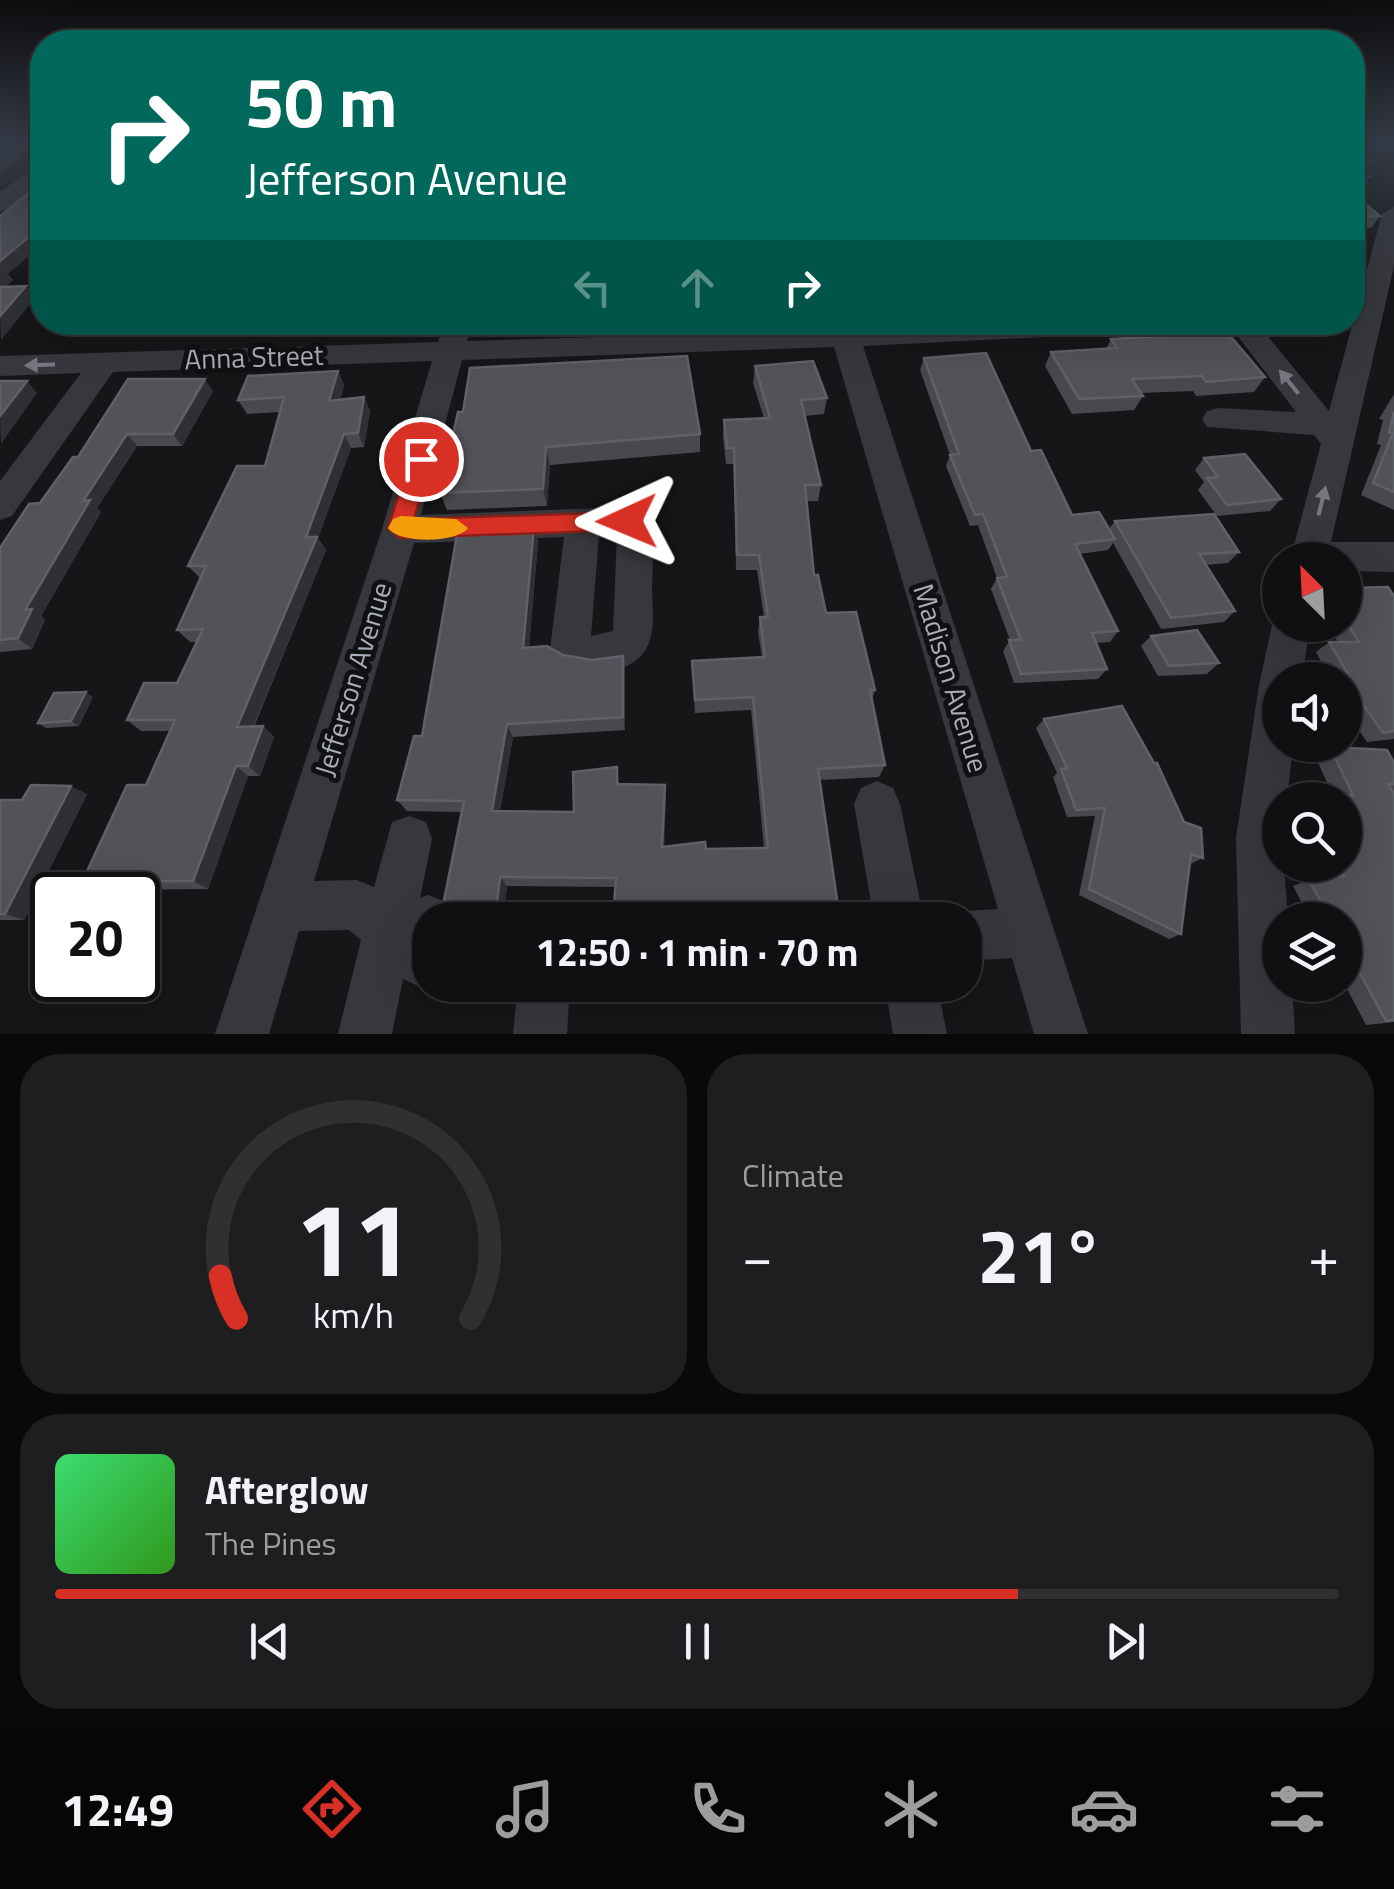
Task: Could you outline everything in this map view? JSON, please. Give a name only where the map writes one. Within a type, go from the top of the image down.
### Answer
[{"type":"street","points":[[1372,315],[1394,214]]},
{"type":"street","name":"Anna Street","points":[[0,366],[520,335]]},
{"type":"street","name":"Madison Avenue","points":[[845,335],[1061,1034]]},
{"type":"street","points":[[1251,335],[1330,433]]},
{"type":"street","points":[[1311,542],[1330,433],[1365,335]]},
{"type":"street","name":"Jefferson Avenue","points":[[242,1034],[400,528],[455,336]]},
{"type":"street","points":[[0,507],[105,362]]},
{"type":"street","points":[[1218,419],[1330,433]]},
{"type":"street","points":[[400,528],[584,522]]},
{"type":"street","points":[[1362,557],[1394,557]]},
{"type":"street","points":[[1268,1034],[1258,838],[1269,762]]},
{"type":"street","points":[[878,804],[896,902]]},
{"type":"street","points":[[366,1034],[408,936],[410,839]]},
{"type":"street","points":[[283,907],[357,906],[408,936]]},
{"type":"street","points":[[982,935],[1030,932]]},
{"type":"street","points":[[540,1034],[543,1002]]},
{"type":"street","points":[[914,1002],[920,1034]]},
{"type":"building","points":[[30,192],[30,236],[0,261],[0,216]]},
{"type":"building","points":[[1365,203],[1380,216],[1365,217]]},
{"type":"building","points":[[26,286],[0,316],[0,287]]},
{"type":"building","points":[[1230,335],[1265,377],[1206,382],[1202,376],[1132,379],[1143,396],[1079,399],[1051,352],[1117,348],[1111,339]]},
{"type":"building","points":[[986,353],[1031,451],[1041,450],[1072,515],[1099,512],[1115,539],[1075,544],[1118,631],[1092,633],[1107,669],[1021,674],[1009,640],[1021,640],[997,578],[1007,577],[983,514],[975,515],[950,455],[959,454],[924,358]]},
{"type":"building","points":[[687,356],[700,434],[546,447],[543,489],[440,493],[458,412],[463,412],[470,368]]},
{"type":"building","points":[[813,361],[827,398],[801,400],[821,485],[805,485],[814,575],[818,575],[826,613],[856,612],[875,690],[870,690],[885,765],[818,769],[837,902],[614,902],[616,878],[500,877],[497,902],[444,902],[464,801],[397,800],[414,736],[422,736],[458,529],[534,526],[523,648],[547,646],[563,655],[592,660],[623,656],[623,717],[507,724],[492,811],[574,812],[573,772],[617,767],[617,784],[665,785],[662,847],[705,842],[706,849],[768,848],[753,697],[695,700],[692,661],[765,657],[760,617],[768,617],[759,555],[737,555],[734,448],[727,448],[724,420],[770,418],[755,366]]},
{"type":"building","points":[[338,371],[329,401],[364,397],[358,433],[344,434],[306,537],[317,537],[237,727],[263,726],[248,766],[236,766],[193,881],[160,881],[160,872],[87,872],[127,785],[146,785],[175,720],[127,720],[144,683],[177,683],[203,629],[177,630],[206,566],[188,566],[237,466],[265,466],[284,397],[238,400],[248,376]]},
{"type":"building","points":[[128,379],[205,379],[173,434],[127,434],[83,501],[90,500],[25,610],[32,609],[18,638],[0,640],[0,548],[29,504],[40,503],[73,457],[78,457]]},
{"type":"building","points":[[0,381],[27,381],[0,416]]},
{"type":"building","points":[[1394,412],[1394,492],[1373,483],[1393,433],[1389,432]]},
{"type":"building","points":[[1245,454],[1281,499],[1227,505],[1207,478],[1218,477],[1204,458]]},
{"type":"building","points":[[1214,514],[1239,552],[1199,554],[1235,611],[1171,618],[1115,521]]},
{"type":"building","points":[[1388,587],[1394,596],[1394,731],[1383,733],[1362,703],[1362,662],[1341,662],[1329,642],[1362,642],[1362,588]]},
{"type":"building","points":[[1197,630],[1219,663],[1169,666],[1151,636]]},
{"type":"building","points":[[86,692],[71,721],[38,723],[54,693]]},
{"type":"building","points":[[1122,706],[1157,763],[1184,822],[1201,828],[1203,858],[1191,854],[1181,934],[1089,889],[1105,808],[1076,810],[1061,769],[1067,768],[1044,719]]},
{"type":"building","points":[[1362,749],[1387,750],[1394,763],[1394,784],[1388,784],[1394,794],[1394,1020],[1386,1021],[1362,977],[1362,902],[1321,902],[1310,882],[1362,882],[1362,782],[1347,782],[1337,762],[1362,762]]},
{"type":"building","points":[[31,785],[71,786],[5,914],[0,914],[0,800],[22,800]]},
{"type":"slow traffic","points":[[401,525],[400,528],[456,528]]},
{"type":"route","points":[[421,459],[400,528],[627,521]]}]
